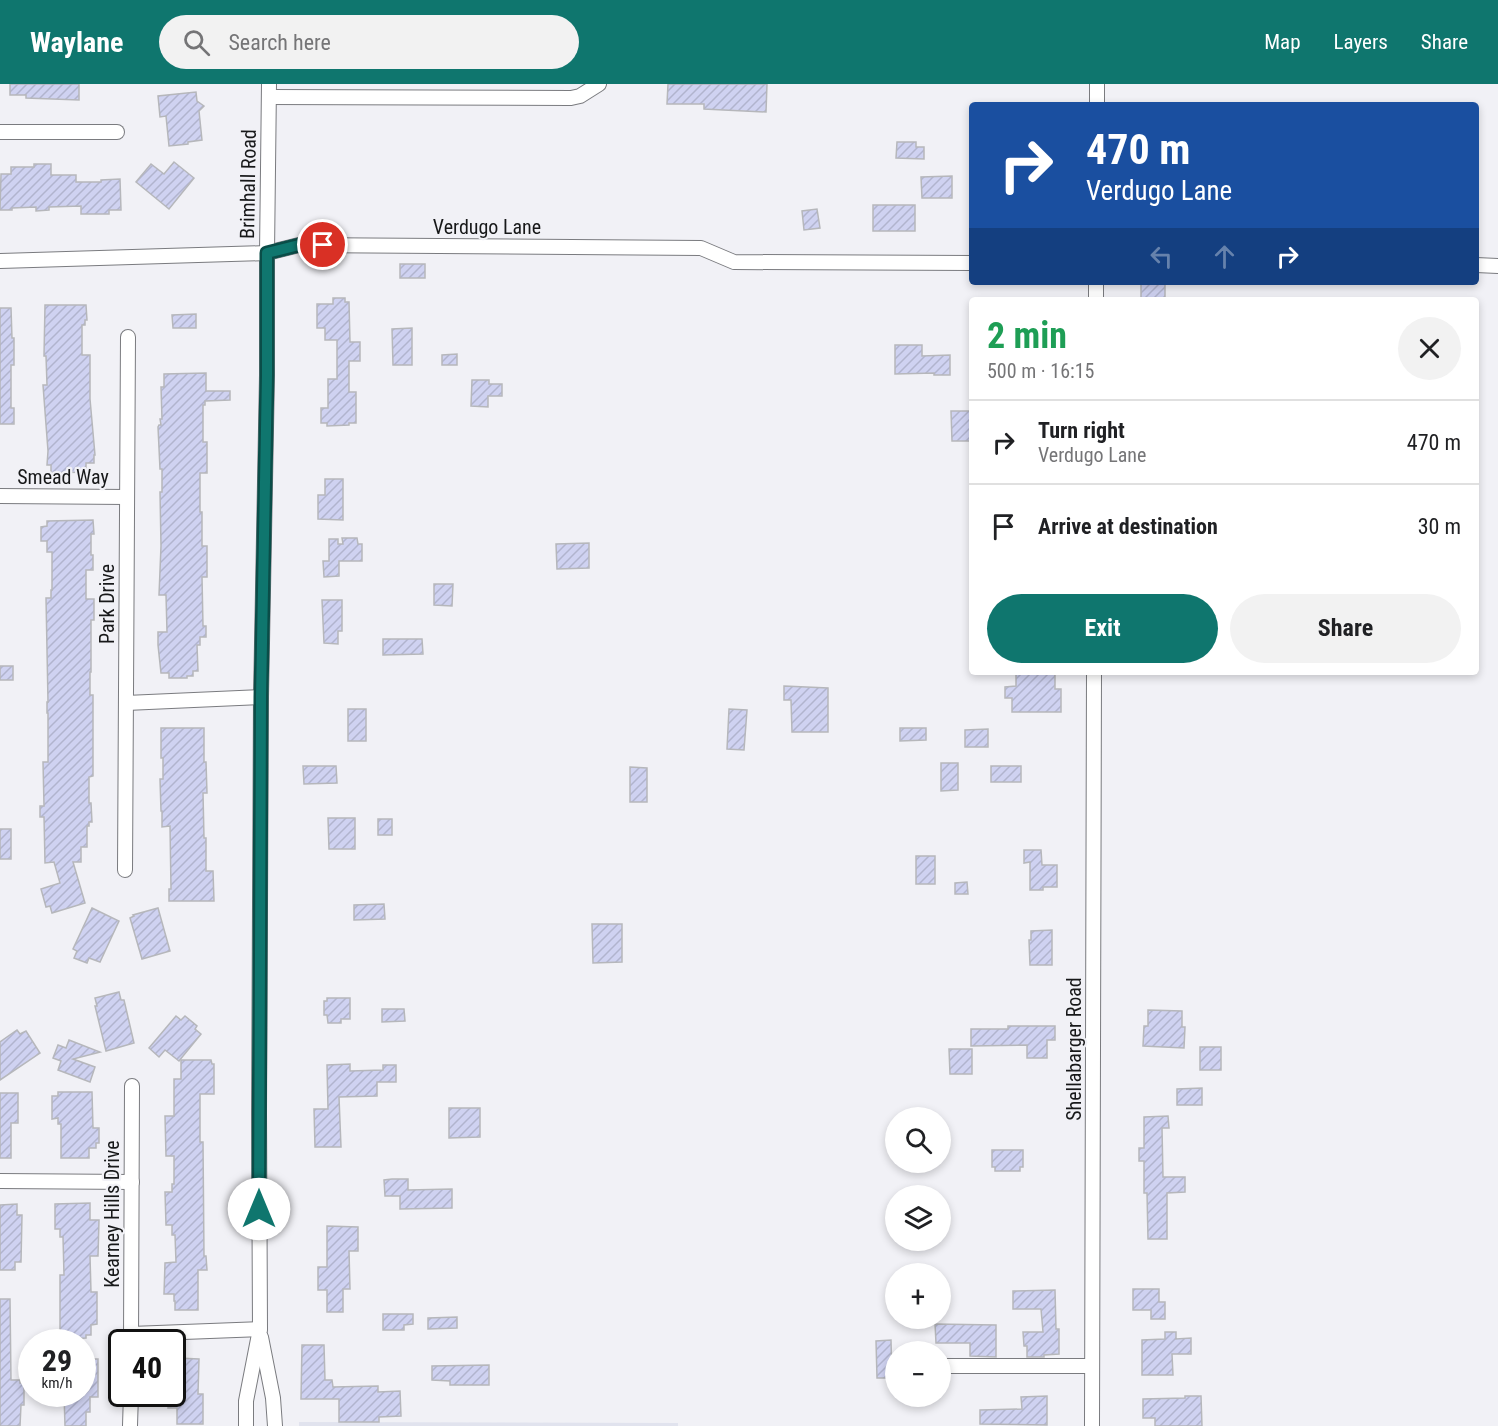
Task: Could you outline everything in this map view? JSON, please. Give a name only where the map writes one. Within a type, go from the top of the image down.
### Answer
[{"type":"street","points":[[269,90],[571,98],[580,96],[599,84]]},
{"type":"street","points":[[1097,84],[1097,102]]},
{"type":"street","name":"Brimhall Road","points":[[269,90],[261,697],[260,1329],[273,1398],[275,1426]]},
{"type":"street","points":[[0,132],[117,132]]},
{"type":"street","name":"Verdugo Lane","points":[[0,261],[267,253],[299,245],[701,248],[734,262],[969,263]]},
{"type":"street","points":[[1479,266],[1498,266]]},
{"type":"street","name":"Park Drive","points":[[125,870],[128,337]]},
{"type":"street","name":"Smead Way","points":[[0,496],[127,497]]},
{"type":"street","name":"Shellabarger Road","points":[[1092,1426],[1094,675]]},
{"type":"street","points":[[126,703],[261,697]]},
{"type":"street","name":"Kearney Hills Drive","points":[[131,1329],[132,1086]]},
{"type":"street","points":[[0,1181],[132,1182]]},
{"type":"street","points":[[186,1334],[260,1329]]},
{"type":"street","name":"Brimhall Road","points":[[246,1426],[246,1401],[260,1329]]},
{"type":"street","points":[[951,1366],[1092,1366]]},
{"type":"street","points":[[130,1426],[131,1407]]},
{"type":"shaded area","points":[[299,1422],[678,1423],[678,1426],[299,1426]]},
{"type":"building","points":[[10,84],[79,84],[79,100],[26,98],[26,95],[10,95]]},
{"type":"building","points":[[668,84],[767,84],[766,112],[704,109],[704,104],[667,104]]},
{"type":"building","points":[[196,92],[197,101],[204,106],[199,111],[202,140],[169,146],[166,116],[160,117],[158,96]]},
{"type":"building","points":[[897,142],[916,142],[916,147],[924,147],[924,159],[896,158]]},
{"type":"building","points":[[174,162],[194,178],[169,209],[136,182],[151,164],[164,174]]},
{"type":"building","points":[[34,164],[51,164],[51,175],[76,175],[76,182],[120,179],[121,210],[109,210],[109,214],[81,214],[81,206],[49,207],[49,210],[36,211],[36,207],[0,210],[1,174],[11,174],[11,167],[34,167]]},
{"type":"building","points":[[952,176],[952,198],[922,198],[921,177]]},
{"type":"building","points":[[873,205],[915,205],[915,231],[873,231]]},
{"type":"building","points":[[817,209],[820,228],[804,230],[802,211]]},
{"type":"building","points":[[400,264],[425,264],[425,278],[400,278]]},
{"type":"building","points":[[1141,285],[1165,285],[1165,297],[1141,297]]},
{"type":"building","points":[[333,298],[345,298],[345,302],[349,302],[350,342],[360,342],[360,361],[349,361],[349,392],[356,392],[356,423],[327,426],[327,423],[321,423],[321,408],[328,408],[328,379],[337,379],[337,340],[325,340],[325,328],[317,328],[317,304],[333,304]]},
{"type":"building","points":[[45,305],[86,305],[87,320],[85,320],[85,325],[82,325],[82,355],[90,355],[90,399],[95,455],[94,463],[86,463],[86,472],[51,473],[51,465],[47,465],[43,385],[47,385],[46,356],[44,356]]},
{"type":"building","points":[[0,308],[11,308],[14,365],[11,365],[11,408],[14,408],[14,424],[0,424]]},
{"type":"building","points":[[196,314],[196,328],[173,328],[172,315]]},
{"type":"building","points":[[412,328],[412,365],[393,365],[392,329]]},
{"type":"building","points":[[895,345],[922,345],[922,356],[950,355],[950,375],[895,374]]},
{"type":"building","points":[[457,354],[457,365],[442,365],[442,355]]},
{"type":"building","points":[[206,373],[206,391],[230,391],[230,400],[205,401],[203,405],[203,442],[207,442],[207,473],[200,473],[200,512],[202,512],[202,546],[207,546],[207,577],[202,577],[203,626],[206,626],[206,637],[200,637],[200,645],[197,645],[198,671],[193,671],[193,676],[187,676],[187,678],[169,678],[169,673],[161,673],[158,645],[158,632],[167,632],[166,595],[159,595],[162,469],[160,469],[158,427],[162,419],[161,387],[164,387],[164,374]]},
{"type":"building","points":[[472,380],[489,380],[489,384],[502,384],[502,396],[488,396],[488,407],[471,406]]},
{"type":"building","points":[[951,411],[969,411],[969,441],[952,441]]},
{"type":"building","points":[[325,479],[343,479],[343,520],[318,519],[318,495],[325,495]]},
{"type":"building","points":[[93,520],[91,555],[93,555],[93,570],[86,570],[86,599],[94,599],[94,620],[91,620],[90,672],[90,695],[93,695],[93,776],[89,777],[92,822],[89,822],[87,826],[87,847],[81,847],[81,862],[73,862],[85,903],[52,913],[50,906],[46,907],[41,889],[60,883],[54,862],[45,863],[44,817],[40,817],[40,806],[44,806],[43,762],[48,762],[46,598],[51,598],[52,590],[52,552],[47,552],[47,541],[41,541],[41,527],[47,526],[47,521]]},
{"type":"building","points":[[342,538],[357,538],[358,544],[362,544],[362,561],[339,561],[339,576],[324,577],[323,561],[329,561],[329,539],[338,539],[338,544],[343,544]]},
{"type":"building","points":[[589,543],[589,568],[557,569],[556,544]]},
{"type":"building","points":[[434,584],[453,584],[452,606],[434,605]]},
{"type":"building","points":[[322,600],[342,600],[342,631],[338,631],[338,644],[324,643]]},
{"type":"building","points":[[383,639],[422,639],[423,654],[383,655]]},
{"type":"building","points":[[0,666],[13,666],[13,680],[0,680]]},
{"type":"building","points":[[1016,675],[1055,675],[1055,689],[1061,689],[1061,712],[1012,712],[1012,698],[1005,698],[1005,687],[1016,686]]},
{"type":"building","points":[[784,686],[828,688],[828,732],[792,732],[791,700],[784,700]]},
{"type":"building","points":[[348,709],[366,709],[366,741],[348,741]]},
{"type":"building","points":[[729,709],[747,710],[744,750],[727,749]]},
{"type":"building","points":[[161,728],[204,728],[207,793],[203,793],[204,838],[206,838],[206,871],[213,871],[214,901],[169,901],[169,889],[171,889],[170,826],[162,827]]},
{"type":"building","points":[[900,728],[926,728],[926,740],[900,741]]},
{"type":"building","points":[[988,729],[988,747],[965,747],[965,730]]},
{"type":"building","points":[[941,763],[958,763],[958,790],[941,791]]},
{"type":"building","points":[[303,766],[336,766],[337,783],[304,784]]},
{"type":"building","points":[[991,766],[1021,766],[1021,782],[991,782]]},
{"type":"building","points":[[630,767],[647,768],[647,802],[630,802]]},
{"type":"building","points":[[328,818],[355,818],[355,849],[329,849]]},
{"type":"building","points":[[378,819],[392,819],[392,835],[378,835]]},
{"type":"building","points":[[0,829],[11,829],[11,859],[0,859]]},
{"type":"building","points":[[1024,850],[1041,850],[1042,865],[1057,865],[1057,887],[1030,890],[1030,862],[1024,863]]},
{"type":"building","points":[[916,856],[935,856],[935,884],[916,884]]},
{"type":"building","points":[[967,882],[968,894],[955,894],[955,883]]},
{"type":"building","points":[[384,904],[385,919],[354,920],[354,905]]},
{"type":"building","points":[[92,908],[119,921],[100,962],[89,958],[87,963],[74,958],[77,951],[73,949]]},
{"type":"building","points":[[158,908],[170,951],[142,959],[130,918],[133,915]]},
{"type":"building","points":[[592,924],[622,924],[622,962],[593,963]]},
{"type":"building","points":[[1052,930],[1052,965],[1030,965],[1031,931]]},
{"type":"building","points":[[119,992],[121,1000],[124,1000],[134,1043],[106,1051],[95,998]]},
{"type":"building","points":[[327,998],[350,998],[350,1019],[341,1019],[341,1023],[328,1023],[327,1015],[324,1015],[324,1001],[327,1001]]},
{"type":"building","points":[[382,1009],[404,1009],[405,1021],[382,1022]]},
{"type":"building","points":[[1148,1010],[1182,1011],[1182,1027],[1185,1027],[1184,1048],[1143,1046],[1144,1026],[1148,1026]]},
{"type":"building","points":[[176,1016],[181,1020],[185,1016],[197,1026],[195,1029],[201,1034],[179,1061],[165,1050],[159,1057],[149,1048]]},
{"type":"building","points":[[1008,1026],[1055,1026],[1055,1040],[1047,1040],[1047,1058],[1027,1058],[1027,1045],[971,1046],[971,1029],[1008,1029]]},
{"type":"building","points":[[17,1030],[20,1034],[26,1031],[40,1053],[0,1080],[0,1042]]},
{"type":"building","points":[[69,1040],[100,1052],[73,1059],[95,1067],[90,1082],[58,1070],[61,1061],[53,1058],[58,1045],[66,1048]]},
{"type":"building","points":[[1200,1047],[1221,1047],[1221,1070],[1200,1070]]},
{"type":"building","points":[[949,1049],[972,1049],[972,1074],[950,1074]]},
{"type":"building","points":[[181,1060],[211,1060],[214,1064],[214,1094],[200,1094],[200,1142],[203,1142],[204,1256],[206,1256],[207,1270],[198,1270],[198,1310],[175,1310],[174,1294],[164,1294],[165,1263],[176,1262],[175,1235],[172,1235],[172,1225],[166,1225],[165,1192],[172,1192],[172,1184],[174,1184],[174,1156],[166,1156],[165,1116],[174,1116],[174,1079],[181,1079]]},
{"type":"building","points":[[350,1064],[350,1071],[383,1070],[383,1065],[396,1065],[396,1082],[377,1082],[377,1096],[339,1097],[341,1147],[315,1147],[314,1109],[328,1109],[327,1065]]},
{"type":"building","points":[[1202,1088],[1202,1105],[1177,1105],[1177,1089]]},
{"type":"building","points":[[58,1092],[92,1092],[93,1128],[99,1128],[99,1143],[96,1143],[96,1148],[89,1148],[89,1158],[61,1158],[61,1124],[58,1124],[58,1118],[52,1119],[52,1096],[58,1096]]},
{"type":"building","points":[[0,1093],[18,1093],[18,1123],[11,1123],[11,1158],[0,1158]]},
{"type":"building","points":[[449,1108],[480,1108],[480,1137],[449,1138]]},
{"type":"building","points":[[1168,1116],[1169,1128],[1162,1128],[1163,1177],[1185,1177],[1185,1192],[1167,1193],[1167,1239],[1148,1239],[1144,1161],[1139,1161],[1139,1148],[1144,1148],[1144,1117]]},
{"type":"building","points":[[992,1150],[1023,1150],[1023,1167],[1020,1167],[1020,1171],[995,1171],[995,1167],[992,1167]]},
{"type":"building","points":[[408,1179],[408,1190],[452,1189],[452,1208],[400,1209],[400,1196],[385,1196],[384,1180]]},
{"type":"building","points":[[90,1203],[90,1220],[99,1220],[98,1256],[90,1256],[91,1292],[97,1292],[97,1324],[91,1325],[91,1329],[60,1329],[60,1275],[64,1275],[63,1237],[60,1237],[60,1229],[55,1229],[55,1204]]},
{"type":"building","points":[[17,1204],[17,1215],[22,1215],[21,1262],[15,1262],[15,1270],[0,1270],[0,1205]]},
{"type":"building","points":[[327,1226],[358,1227],[358,1251],[349,1251],[350,1289],[343,1289],[343,1312],[327,1312],[327,1290],[318,1290],[318,1267],[327,1267]]},
{"type":"building","points":[[1133,1289],[1159,1289],[1159,1302],[1165,1302],[1165,1319],[1151,1319],[1151,1310],[1133,1310]]},
{"type":"building","points":[[1055,1290],[1059,1354],[1027,1357],[1023,1332],[1043,1332],[1041,1309],[1013,1309],[1013,1291]]},
{"type":"building","points":[[0,1299],[10,1299],[11,1380],[18,1380],[20,1426],[0,1426]]},
{"type":"building","points":[[383,1314],[413,1314],[413,1324],[404,1325],[404,1330],[383,1330]]},
{"type":"building","points":[[457,1317],[457,1328],[428,1329],[428,1318]]},
{"type":"building","points":[[951,1324],[996,1325],[996,1357],[970,1356],[970,1343],[936,1341],[935,1329],[951,1329]]},
{"type":"building","points":[[1165,1332],[1176,1332],[1176,1339],[1191,1338],[1191,1354],[1172,1354],[1173,1375],[1142,1375],[1142,1340],[1165,1339]]},
{"type":"building","points":[[891,1340],[885,1341],[885,1378],[877,1378],[876,1341]]},
{"type":"building","points":[[302,1345],[324,1345],[325,1380],[332,1380],[333,1387],[378,1386],[378,1392],[400,1391],[401,1416],[379,1417],[379,1422],[339,1422],[339,1399],[301,1399]]},
{"type":"building","points":[[186,1358],[199,1359],[198,1394],[203,1394],[203,1424],[177,1424],[177,1408],[168,1408],[186,1407]]},
{"type":"building","points":[[96,1359],[98,1359],[98,1397],[96,1397]]},
{"type":"building","points":[[489,1365],[489,1385],[450,1385],[450,1381],[432,1380],[432,1366]]},
{"type":"building","points":[[1047,1396],[1047,1425],[980,1424],[980,1410],[1022,1409],[1021,1397]]},
{"type":"building","points":[[1185,1396],[1201,1396],[1202,1426],[1155,1426],[1155,1418],[1143,1418],[1143,1399],[1185,1398]]},
{"type":"building","points":[[64,1407],[90,1407],[90,1412],[86,1412],[86,1426],[65,1426]]},
{"type":"route","points":[[259,1209],[261,697],[267,253],[299,245],[323,245]]}]
